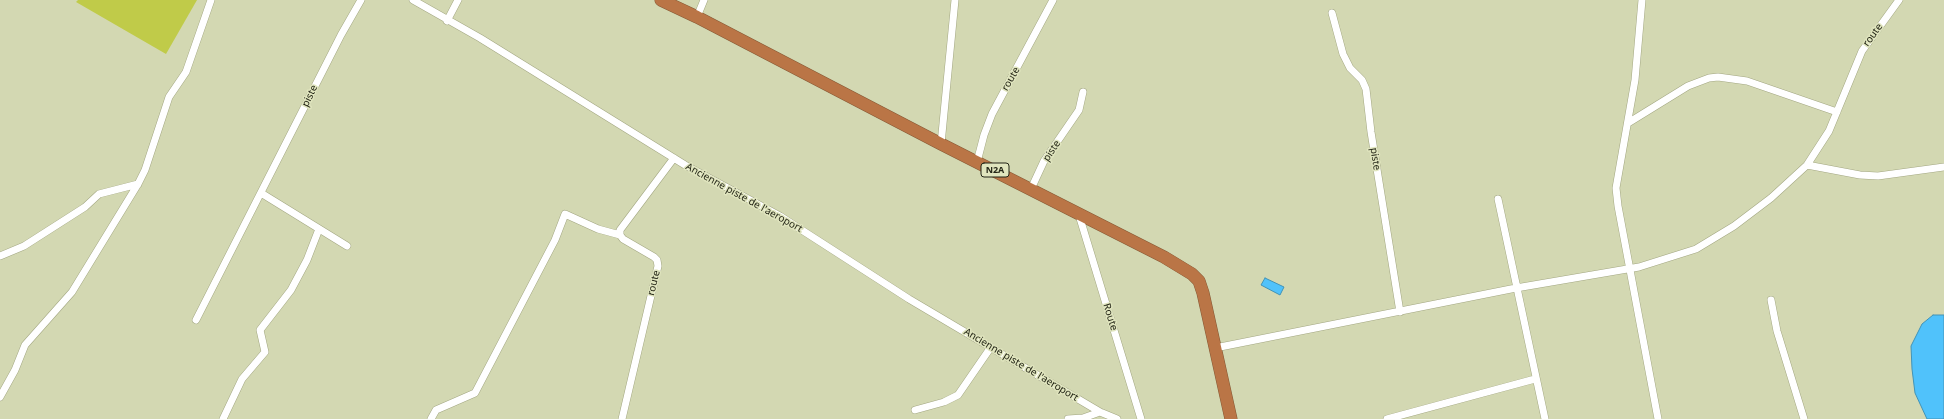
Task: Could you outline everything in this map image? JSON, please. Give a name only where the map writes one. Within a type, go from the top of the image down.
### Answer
[{"type":"highway","name":"N2A","points":[[661,0],[697,17],[941,144],[1031,188],[1079,215],[1164,257],[1192,274],[1199,282],[1203,293],[1231,419]]},
{"type":"street","points":[[0,397],[15,370],[25,345],[72,292],[138,184],[145,170],[169,97],[186,72],[210,0]]},
{"type":"street","name":"piste","points":[[196,320],[341,35],[361,0]]},
{"type":"street","name":"Ancienne piste de l'aeroport","points":[[413,0],[447,21],[480,38],[674,158],[780,216],[909,299],[1100,412],[1117,419]]},
{"type":"street","points":[[447,21],[458,0]]},
{"type":"street","points":[[697,17],[704,0]]},
{"type":"street","points":[[941,144],[955,0]]},
{"type":"street","name":"route","points":[[977,162],[984,135],[992,114],[1053,0]]},
{"type":"street","points":[[1642,0],[1635,80],[1628,123],[1617,174],[1616,188],[1618,206],[1658,419]]},
{"type":"street","name":"route","points":[[1215,348],[1516,288],[1630,268],[1685,253],[1713,240],[1771,198],[1808,164],[1818,150],[1837,112],[1852,73],[1867,42],[1899,0]]},
{"type":"street","name":"piste","points":[[1332,13],[1344,58],[1350,68],[1362,80],[1366,89],[1371,132],[1400,312]]},
{"type":"street","points":[[1628,123],[1688,86],[1709,78],[1718,77],[1747,81],[1837,112]]},
{"type":"street","name":"piste","points":[[1031,188],[1044,161],[1079,110],[1083,92]]},
{"type":"street","points":[[431,419],[436,410],[475,393],[555,240],[565,214],[598,229],[620,235],[620,230],[624,224],[674,158]]},
{"type":"street","points":[[1808,164],[1860,175],[1878,176],[1944,167]]},
{"type":"street","points":[[0,256],[24,246],[85,207],[99,194],[138,184]]},
{"type":"street","points":[[261,193],[347,246]]},
{"type":"street","points":[[1498,199],[1545,419]]},
{"type":"street","name":"Route","points":[[1079,215],[1141,419]]},
{"type":"street","points":[[223,419],[242,379],[265,352],[260,330],[291,290],[307,260],[319,229]]},
{"type":"street","name":"route","points":[[620,235],[627,242],[654,257],[657,260],[658,266],[622,419]]},
{"type":"street","points":[[1771,300],[1777,331],[1796,388],[1804,419]]},
{"type":"street","points":[[914,410],[944,402],[958,395],[991,347]]},
{"type":"street","points":[[1387,419],[1536,379]]},
{"type":"street","points":[[1068,419],[1083,418],[1100,412]]},
{"type":"green space","points":[[78,0],[197,0],[166,54],[76,2]]},
{"type":"water","points":[[1265,278],[1284,287],[1280,295],[1261,285]]},
{"type":"water","points":[[1933,315],[1944,315],[1944,419],[1927,419],[1915,393],[1912,369],[1911,346],[1922,324]]}]
